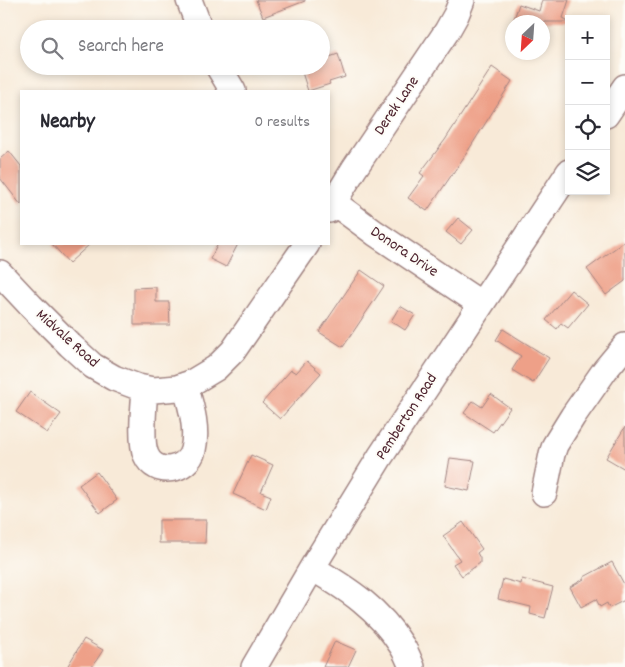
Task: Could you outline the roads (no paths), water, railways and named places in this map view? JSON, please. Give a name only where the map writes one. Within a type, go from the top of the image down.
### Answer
[{"type":"street","points":[[189,0],[197,20]]},
{"type":"street","name":"Derek Lane","points":[[330,204],[447,31],[462,0]]},
{"type":"street","points":[[223,75],[232,90]]},
{"type":"street","points":[[610,110],[624,92]]},
{"type":"street","name":"Pemberton Road","points":[[254,667],[380,457],[565,178]]},
{"type":"street","name":"Donora Drive","points":[[330,204],[481,304]]},
{"type":"street","points":[[145,389],[143,413],[146,454],[151,462],[158,467],[165,469],[176,468],[189,459],[193,451],[195,436],[194,419],[185,385],[216,368],[233,352],[306,245]]},
{"type":"street","name":"Midvale Road","points":[[0,272],[37,313],[93,366],[114,378],[145,389],[177,388],[185,385]]},
{"type":"street","points":[[544,493],[555,445],[605,370],[625,346]]},
{"type":"street","points":[[312,568],[340,585],[374,611],[388,626],[403,648],[412,667]]}]
